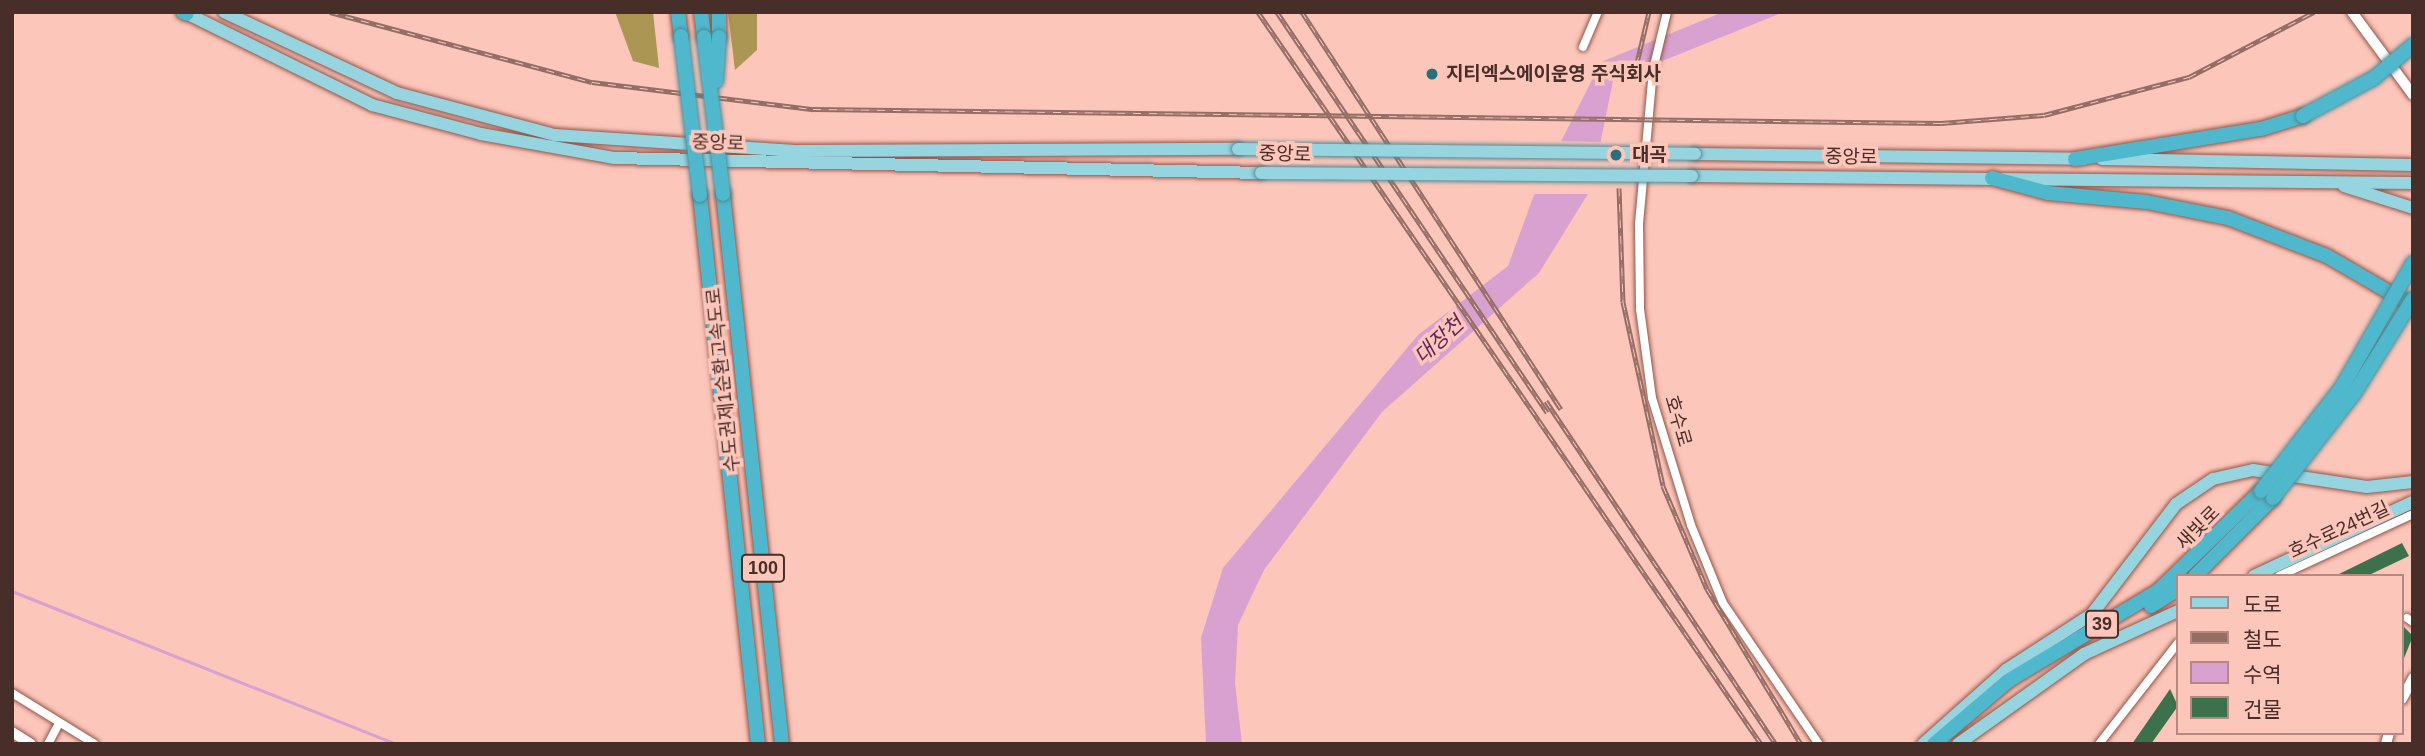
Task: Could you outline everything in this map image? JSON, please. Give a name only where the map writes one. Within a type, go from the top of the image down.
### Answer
[{"type":"highway","name":"수도권제1순환고속도로","points":[[678,12],[758,744]]},
{"type":"highway","name":"수도권제1순환고속도로","points":[[701,12],[782,744]]},
{"type":"highway","points":[[713,114],[719,12]]},
{"type":"highway","points":[[2076,159],[2235,134],[2303,116],[2374,78],[2413,45]]},
{"type":"highway","points":[[1992,178],[2049,193],[2147,202],[2228,218],[2328,256],[2413,306]]},
{"type":"highway","name":"새빛로","points":[[2177,574],[2267,495],[2342,387],[2413,263]]},
{"type":"highway","name":"새빛로","points":[[2197,574],[2353,395],[2413,299]]},
{"type":"highway","name":"새빛로","points":[[1934,744],[2008,681],[2158,591],[2176,575]]},
{"type":"highway","name":"39","points":[[1948,744],[2008,691],[2176,590]]},
{"type":"main road","name":"중앙로","points":[[224,12],[397,93],[555,135],[798,151],[1238,149],[2413,165]]},
{"type":"main road","name":"중앙로","points":[[185,13],[372,105],[481,134],[615,158],[1261,173],[2413,183]]},
{"type":"main road","points":[[2327,181],[2413,208]]},
{"type":"main road","points":[[1923,744],[2006,670],[2092,614],[2176,504],[2213,479],[2253,470],[2367,487],[2413,482]]},
{"type":"main road","points":[[2258,574],[2413,502]]},
{"type":"main road","points":[[1958,744],[2084,654],[2176,612]]},
{"type":"street","points":[[1583,47],[1598,12]]},
{"type":"street","points":[[2352,12],[2413,95]]},
{"type":"street","name":"호수로","points":[[1666,16],[1653,70],[1639,224],[1640,309],[1652,398],[1691,525],[1723,603],[1819,744]]},
{"type":"street","name":"호수로24번길","points":[[2283,574],[2413,514]]},
{"type":"street","points":[[2099,744],[2176,646]]},
{"type":"street","points":[[2404,695],[2413,677]]},
{"type":"street","points":[[12,692],[95,744]]},
{"type":"street","points":[[48,744],[59,723]]},
{"type":"street","points":[[12,732],[30,744]]},
{"type":"shaded area","points":[[615,12],[653,12],[659,68],[633,61]]},
{"type":"shaded area","points":[[728,12],[757,12],[757,50],[735,70]]},
{"type":"water","name":"대장천","points":[[1723,12],[1784,12],[1613,81],[1591,189],[1539,273],[1382,412],[1264,570],[1238,625],[1235,683],[1242,744],[1206,744],[1201,638],[1223,568],[1418,335],[1508,266],[1534,195],[1601,62]]},
{"type":"pier","points":[[1555,141],[1604,142],[1592,194],[1530,194]]},
{"type":"building","points":[[2402,543],[2409,556],[2371,574],[2339,574]]},
{"type":"building","points":[[2404,627],[2413,636],[2404,658]]},
{"type":"building","points":[[2170,689],[2176,709],[2151,744],[2132,744]]},
{"type":"waterway","points":[[12,591],[396,744]]},
{"type":"railway","points":[[330,12],[592,82],[813,109],[1941,123],[2044,115],[2189,77],[2314,12]]},
{"type":"railway","points":[[1258,12],[1761,744]]},
{"type":"railway","points":[[1277,12],[1547,412]]},
{"type":"railway","points":[[1302,12],[1561,409]]},
{"type":"railway","points":[[1633,80],[1649,12]]},
{"type":"railway","points":[[1619,188],[1623,302],[1663,486],[1707,589],[1801,744]]},
{"type":"railway","points":[[1546,401],[1776,744]]},
{"type":"place","name":"지티엑스에이운영 주식회사","points":[[1432,74]]},
{"type":"place","name":"대곡","points":[[1616,155]]}]
